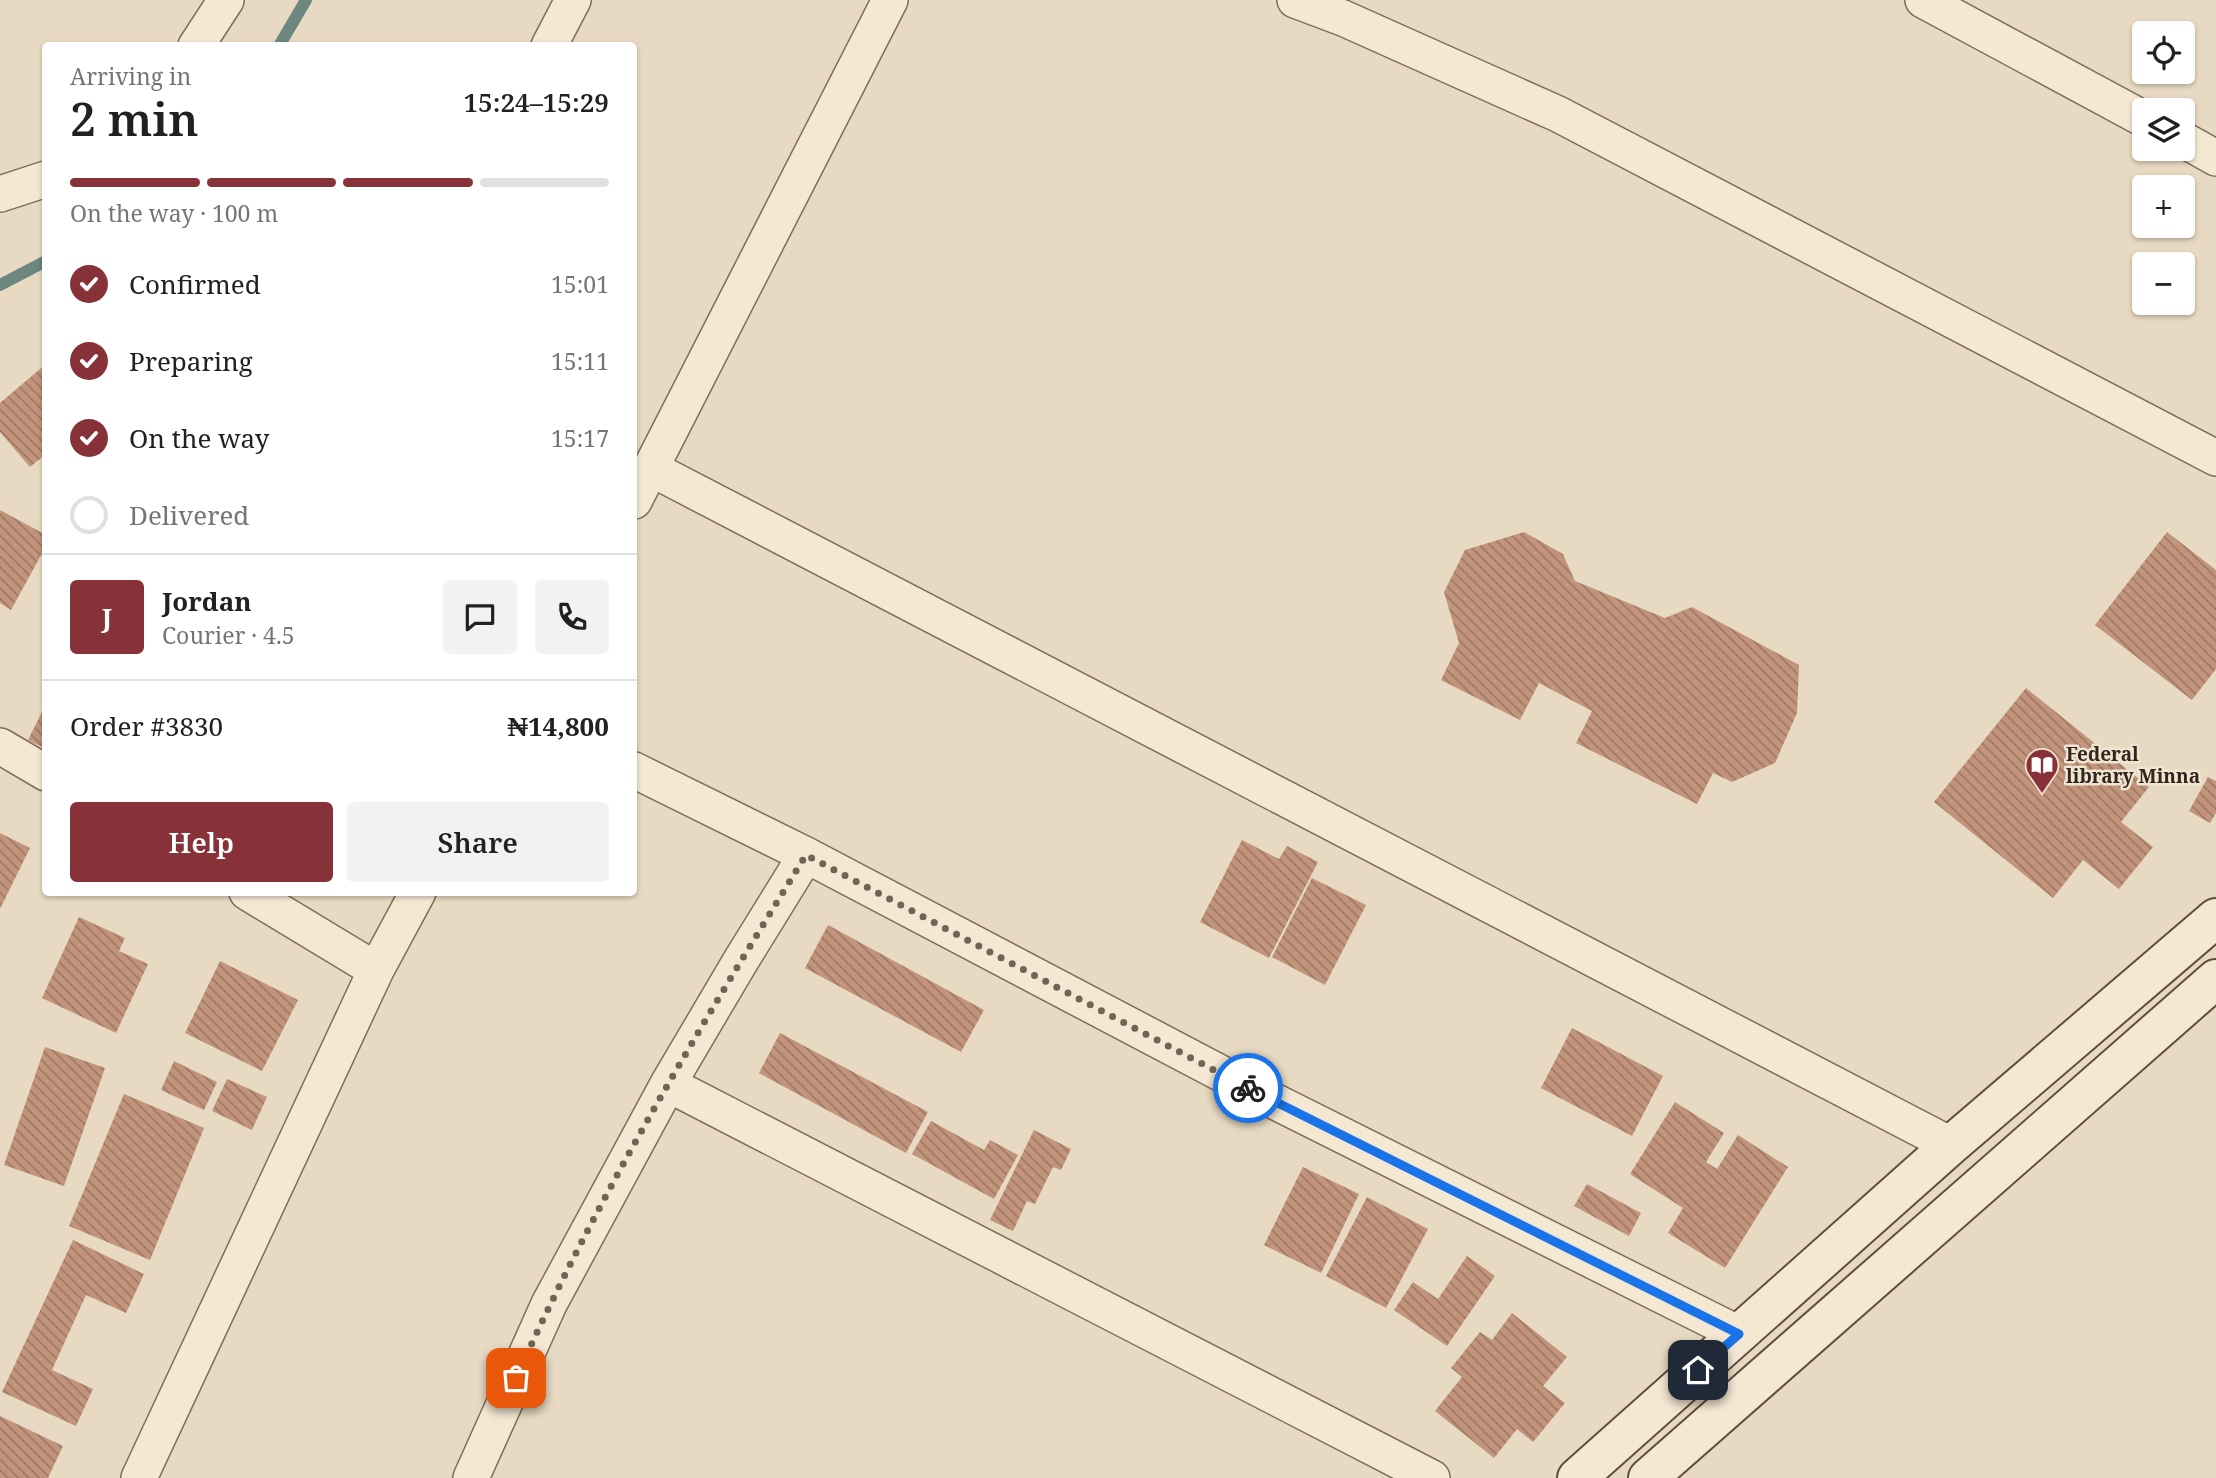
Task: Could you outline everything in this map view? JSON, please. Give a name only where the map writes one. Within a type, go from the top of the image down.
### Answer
[{"type":"main road","points":[[1577,1478],[1951,1145],[2216,918]]},
{"type":"main road","points":[[1648,1478],[2216,979]]},
{"type":"street","points":[[198,42],[226,0]]},
{"type":"street","points":[[551,42],[573,0]]},
{"type":"street","points":[[637,496],[890,0]]},
{"type":"street","points":[[1295,0],[1343,18],[1558,114],[2216,458]]},
{"type":"street","points":[[1923,0],[2132,113]]},
{"type":"street","points":[[2195,146],[2216,158]]},
{"type":"street","points":[[0,194],[42,179]]},
{"type":"street","points":[[652,469],[1951,1145]]},
{"type":"street","points":[[0,746],[42,771]]},
{"type":"street","points":[[637,771],[806,855],[1264,1096],[1739,1334]]},
{"type":"street","points":[[471,1478],[549,1304],[668,1084],[806,855]]},
{"type":"street","points":[[254,896],[376,970]]},
{"type":"street","points":[[139,1478],[376,970],[416,896]]},
{"type":"street","points":[[668,1084],[1432,1478]]},
{"type":"building","points":[[42,367],[42,457],[30,467],[0,432],[0,403]]},
{"type":"building","points":[[0,510],[42,533],[42,553],[11,610],[0,603]]},
{"type":"building","points":[[1524,532],[1563,554],[1575,581],[1665,618],[1692,607],[1799,665],[1797,713],[1775,763],[1732,782],[1713,773],[1697,804],[1576,743],[1592,711],[1539,683],[1520,720],[1441,680],[1459,643],[1444,592],[1465,550]]},
{"type":"building","points":[[2167,532],[2216,570],[2216,669],[2192,700],[2095,625]]},
{"type":"building","name":"Federal library Minna","points":[[2026,688],[2149,787],[2121,822],[2153,847],[2119,889],[2083,860],[2053,898],[1934,802]]},
{"type":"building","points":[[42,712],[42,747],[28,740]]},
{"type":"building","points":[[2208,777],[2216,781],[2216,813],[2210,823],[2189,811]]},
{"type":"building","points":[[0,833],[30,848],[0,909]]},
{"type":"building","points":[[1242,840],[1279,859],[1287,846],[1318,862],[1269,958],[1200,922]]},
{"type":"building","points":[[1312,878],[1366,905],[1325,985],[1272,957]]},
{"type":"building","points":[[79,917],[125,938],[119,951],[148,964],[116,1033],[42,998]]},
{"type":"building","points":[[828,925],[984,1010],[961,1052],[805,968]]},
{"type":"building","points":[[220,961],[298,1000],[262,1071],[185,1033]]},
{"type":"building","points":[[1572,1028],[1663,1076],[1632,1136],[1541,1088]]},
{"type":"building","points":[[780,1033],[928,1112],[906,1153],[759,1073]]},
{"type":"building","points":[[45,1047],[105,1068],[64,1186],[4,1165]]},
{"type":"building","points":[[174,1061],[217,1082],[204,1110],[161,1090]]},
{"type":"building","points":[[227,1079],[267,1097],[252,1130],[212,1111]]},
{"type":"building","points":[[124,1094],[204,1128],[150,1260],[69,1226]]},
{"type":"building","points":[[1675,1102],[1724,1133],[1706,1162],[1717,1169],[1738,1135],[1788,1167],[1725,1268],[1668,1233],[1683,1208],[1630,1174]]},
{"type":"building","points":[[931,1121],[984,1150],[990,1140],[1018,1155],[994,1199],[912,1154]]},
{"type":"building","points":[[1034,1130],[1071,1149],[1061,1170],[1053,1167],[1035,1204],[1027,1201],[1013,1231],[990,1220]]},
{"type":"building","points":[[1303,1167],[1359,1194],[1321,1273],[1264,1245]]},
{"type":"building","points":[[1587,1184],[1641,1213],[1629,1236],[1574,1206]]},
{"type":"building","points":[[1367,1197],[1428,1229],[1386,1308],[1326,1276]]},
{"type":"building","points":[[73,1240],[144,1274],[126,1313],[86,1295],[52,1370],[93,1389],[76,1426],[2,1392]]},
{"type":"building","points":[[1467,1256],[1495,1276],[1447,1346],[1394,1310],[1413,1282],[1438,1299]]},
{"type":"building","points":[[1512,1313],[1567,1357],[1543,1386],[1565,1403],[1533,1442],[1517,1429],[1494,1458],[1435,1411],[1462,1377],[1451,1368],[1480,1332],[1492,1340]]},
{"type":"building","points":[[0,1416],[63,1446],[48,1478],[0,1478]]},
{"type":"waterway","points":[[281,42],[306,0]]},
{"type":"waterway","points":[[0,285],[42,263]]},
{"type":"way so far","points":[[516,1378],[549,1304],[668,1084],[806,855],[1248,1088]]},
{"type":"place","name":"Federal library Minna","points":[[2042,795]]},
{"type":"route","points":[[1248,1088],[1739,1334],[1698,1370]]}]
